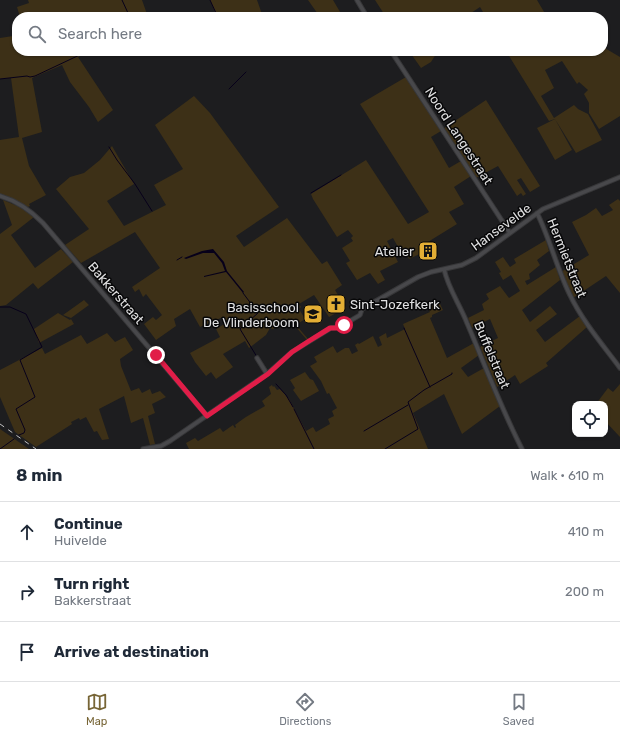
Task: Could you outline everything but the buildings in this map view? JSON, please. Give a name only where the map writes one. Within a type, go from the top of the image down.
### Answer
[{"type":"street","points":[[357,0],[364,12]]},
{"type":"street","name":"Noord Langestraat","points":[[394,56],[510,233]]},
{"type":"street","name":"Hansevelde","points":[[166,447],[207,416],[268,374],[292,352],[330,328],[337,328],[360,315],[362,309],[418,277],[431,272],[462,265],[476,258],[548,206],[620,177]]},
{"type":"street","name":"Bakkerstraat","points":[[0,196],[27,209],[43,223],[207,416]]},
{"type":"street","name":"Hermietstraat","points":[[537,213],[562,279],[572,300],[620,368]]},
{"type":"street","name":"Buffelstraat","points":[[444,269],[446,277],[464,315],[512,430],[522,449]]},
{"type":"street","points":[[257,358],[268,374]]},
{"type":"street","points":[[143,449],[166,447]]},
{"type":"shaded area","points":[[28,0],[142,0],[146,12],[18,12],[17,7],[29,3]]},
{"type":"shaded area","points":[[210,0],[257,0],[261,12],[215,12]]},
{"type":"shaded area","points":[[308,0],[333,0],[340,12],[316,12]]},
{"type":"shaded area","points":[[375,0],[537,0],[544,12],[483,12],[480,7],[472,12],[383,12]]},
{"type":"shaded area","points":[[12,36],[12,56],[80,56],[78,57],[113,110],[98,122],[89,107],[70,82],[62,65],[32,78],[42,132],[22,138],[29,166],[46,195],[29,204],[30,206],[28,207],[0,194],[0,140],[19,137],[11,78],[0,79],[0,38]]},
{"type":"shaded area","points":[[608,50],[620,57],[620,116],[599,129],[589,113],[589,103],[584,94],[588,90],[579,82],[577,84],[562,61],[545,70],[554,88],[541,96],[554,118],[574,105],[578,109],[588,114],[602,140],[576,153],[555,119],[549,121],[509,56],[608,56]]},
{"type":"shaded area","points":[[413,56],[435,56],[431,62],[421,68]]},
{"type":"shaded area","points":[[406,77],[441,131],[431,137],[449,168],[461,161],[471,176],[454,187],[464,204],[449,212],[457,224],[423,245],[426,251],[409,259],[407,255],[403,256],[393,238],[387,241],[398,262],[380,271],[385,280],[378,284],[370,273],[357,280],[346,263],[350,261],[342,248],[353,241],[351,238],[353,236],[348,230],[337,237],[311,194],[366,160],[408,224],[429,212],[360,104]]},
{"type":"shaded area","points":[[194,96],[210,113],[279,207],[236,236],[244,247],[287,218],[322,264],[327,261],[342,285],[335,290],[346,308],[342,310],[336,295],[328,300],[338,312],[329,317],[314,295],[299,304],[301,307],[299,309],[305,319],[296,325],[308,339],[307,340],[289,319],[273,329],[270,328],[266,335],[249,348],[245,341],[223,354],[233,367],[216,379],[211,372],[206,376],[190,353],[220,337],[216,329],[226,323],[223,317],[200,327],[190,309],[174,319],[176,326],[156,340],[144,324],[153,317],[156,320],[162,315],[146,294],[143,297],[139,289],[135,292],[132,287],[160,268],[135,232],[81,263],[65,245],[89,229],[56,189],[70,177],[84,173],[100,160],[112,146],[134,184],[107,201],[124,226],[166,205],[154,185],[183,169],[155,125]]},
{"type":"shaded area","points":[[486,100],[540,186],[530,192],[521,178],[517,180],[526,194],[523,196],[521,193],[517,196],[498,166],[476,178],[443,129]]},
{"type":"shaded area","points":[[555,119],[572,150],[555,160],[537,128]]},
{"type":"shaded area","points":[[618,199],[620,201],[620,293],[606,276],[573,298],[561,272],[589,255],[572,222],[596,208],[602,216],[613,210],[609,205]]},
{"type":"shaded area","points":[[3,200],[20,207],[34,217],[11,235],[35,268],[61,249],[73,262],[38,289],[33,283],[6,305],[0,306],[0,234],[12,225]]},
{"type":"shaded area","points":[[546,240],[549,251],[537,260],[540,265],[529,274],[530,279],[525,281],[527,285],[556,267],[560,280],[522,310],[530,322],[550,306],[557,314],[536,330],[545,342],[580,316],[587,327],[546,363],[548,366],[520,384],[515,375],[497,387],[480,347],[498,338],[490,319],[472,328],[468,318],[484,310],[482,304],[489,299],[486,294],[500,286],[509,298],[520,291],[511,275],[503,280],[499,273],[501,272],[495,262],[503,257],[510,267],[516,263],[514,259]]},
{"type":"shaded area","points":[[213,249],[224,262],[227,271],[244,292],[243,293],[226,272],[204,277],[225,271],[222,263],[214,253],[203,253],[186,259],[184,258],[202,251]]},
{"type":"shaded area","points":[[84,300],[89,305],[71,318],[63,315]]},
{"type":"shaded area","points":[[440,304],[443,310],[432,315],[430,318],[447,358],[474,343],[479,355],[461,368],[468,377],[484,368],[500,406],[462,434],[444,394],[413,413],[428,449],[189,449],[186,443],[195,438],[198,441],[220,428],[223,432],[233,425],[235,428],[235,425],[238,422],[265,406],[262,401],[271,394],[269,387],[272,385],[277,390],[280,389],[289,399],[306,431],[313,427],[316,432],[330,424],[328,419],[334,416],[332,411],[337,408],[329,393],[327,394],[321,381],[310,366],[317,362],[314,357],[333,346],[337,353],[345,348],[349,348],[352,354],[358,351],[355,345],[373,336],[378,347],[382,345],[379,337],[386,333],[387,338],[405,329],[403,324],[430,312],[426,305]]},
{"type":"shaded area","points":[[58,313],[70,320],[71,319],[74,324],[39,343],[34,329]]},
{"type":"shaded area","points":[[107,333],[115,342],[125,337],[133,350],[120,359],[121,366],[131,391],[139,388],[142,393],[150,389],[152,394],[160,391],[166,397],[152,404],[155,413],[148,416],[155,444],[150,445],[143,418],[131,423],[124,396],[99,409],[109,439],[102,440],[97,431],[94,432],[86,417],[80,420],[79,418],[71,422],[72,424],[36,447],[15,432],[0,397],[0,370],[42,348],[45,354],[81,335],[87,344]]},
{"type":"shaded area","points":[[305,372],[310,379],[313,380],[319,391],[301,401],[293,390],[295,388],[290,380]]},
{"type":"shaded area","points":[[620,384],[620,437],[608,424],[608,401],[598,401],[608,388],[613,392]]},
{"type":"shaded area","points":[[0,429],[29,449],[0,449]]},
{"type":"waterway","points":[[122,0],[128,12]]},
{"type":"waterway","points":[[210,0],[216,12]]},
{"type":"waterway","points":[[0,79],[35,76],[77,56]]},
{"type":"waterway","points":[[229,89],[246,72]]},
{"type":"waterway","points":[[109,147],[152,211]]},
{"type":"waterway","points":[[311,193],[341,175]]},
{"type":"waterway","points":[[177,260],[182,257]]},
{"type":"waterway","points":[[243,293],[258,313],[240,329],[257,357]]},
{"type":"waterway","points":[[0,307],[10,307],[26,314],[42,347],[20,360],[35,397],[16,409],[25,430],[24,433],[19,435]]},
{"type":"waterway","points":[[404,328],[430,387]]},
{"type":"waterway","points":[[385,449],[418,429],[408,402],[424,390],[452,373]]},
{"type":"waterway","points":[[276,384],[286,395],[293,407]]},
{"type":"waterway","points":[[364,431],[408,405]]},
{"type":"waterway","points":[[294,409],[314,449]]},
{"type":"waterway","points":[[0,449],[14,439]]},
{"type":"railway","points":[[0,424],[36,449]]},
{"type":"place","name":"Atelier","points":[[428,251]]},
{"type":"place","name":"Sint-Jozefkerk","points":[[336,304]]},
{"type":"place","name":"Basisschool De Vlinderboom","points":[[313,314]]},
{"type":"route","points":[[156,355],[207,416],[268,374],[292,352],[330,328],[337,328],[344,325]]}]
